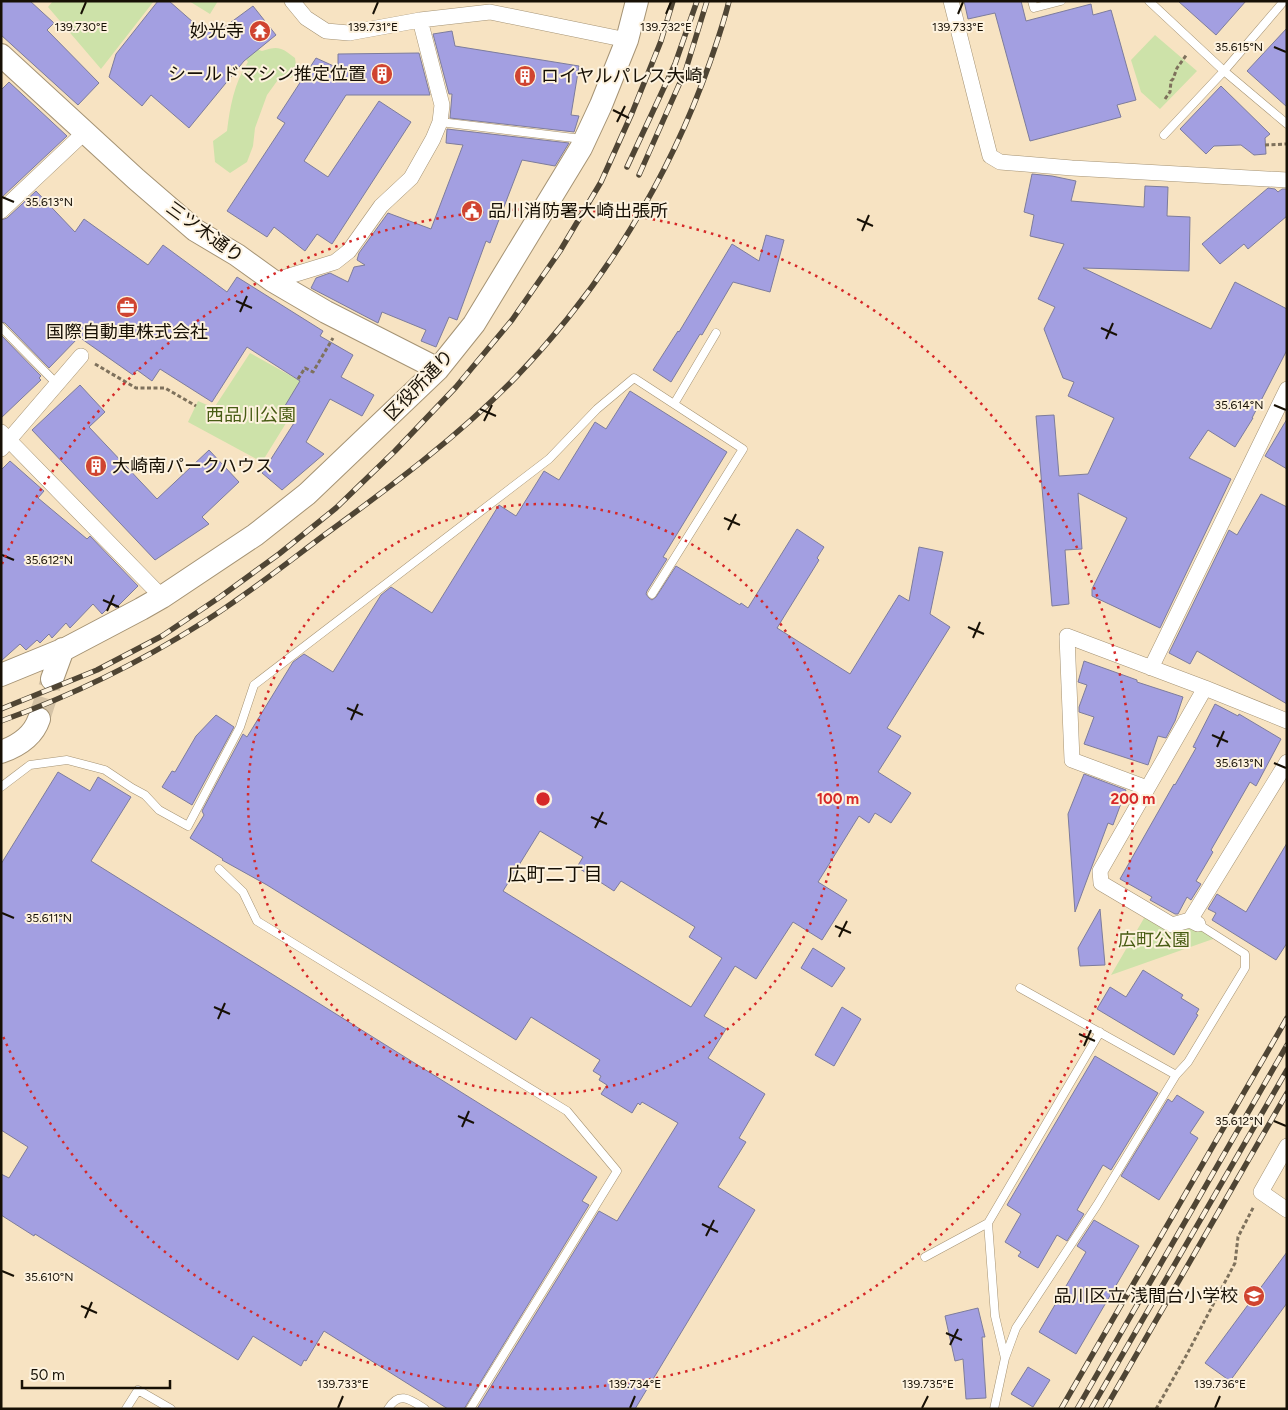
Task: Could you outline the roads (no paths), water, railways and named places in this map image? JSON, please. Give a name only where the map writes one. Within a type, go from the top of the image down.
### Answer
[{"type":"street","points":[[292,1],[306,18],[326,31],[349,33],[482,10],[627,40]]},
{"type":"street","name":"区役所通り","points":[[1,675],[63,649],[162,597],[255,535],[307,494],[438,369],[474,324],[585,139],[627,40],[637,1]]},
{"type":"street","points":[[951,1],[990,156],[1000,162],[1287,180]]},
{"type":"street","points":[[273,281],[335,262],[350,251],[381,206],[411,178],[433,139],[440,122],[442,105],[420,20]]},
{"type":"street","name":"三ツ木通り","points":[[1,55],[136,179],[195,230],[237,255],[273,281],[326,312],[438,369]]},
{"type":"street","points":[[1,211],[85,132]]},
{"type":"street","points":[[81,356],[4,440],[162,597]]},
{"type":"street","points":[[1151,668],[1287,389]]},
{"type":"street","points":[[1147,788],[1072,760],[1067,636],[1287,721]]},
{"type":"street","points":[[52,679],[63,649]]},
{"type":"street","points":[[1205,688],[1100,871],[1102,883],[1172,925],[1194,922],[1287,762]]},
{"type":"street","points":[[1,752],[23,741],[36,730],[39,720]]},
{"type":"street","points":[[1287,1146],[1261,1192],[1287,1210]]},
{"type":"lane","points":[[1032,1],[1034,8],[1061,1]]},
{"type":"lane","points":[[1149,1],[1224,71],[1287,124]]},
{"type":"lane","points":[[1164,134],[1224,71],[1284,1]]},
{"type":"lane","points":[[440,122],[585,139]]},
{"type":"lane","points":[[1,327],[57,384]]},
{"type":"lane","points":[[674,404],[716,333]]},
{"type":"lane","points":[[1,787],[30,765],[67,760],[105,770],[145,795],[159,810],[188,826],[240,726],[254,685],[549,459],[597,409],[634,378],[743,449],[652,594]]},
{"type":"lane","points":[[219,869],[243,892],[257,921],[567,1111],[617,1171],[470,1409]]},
{"type":"lane","points":[[994,1409],[1005,1358],[1016,1328],[1097,1205],[1176,1075],[1188,1062],[1245,968],[1245,954],[1194,922]]},
{"type":"lane","points":[[1020,988],[1176,1075]]},
{"type":"lane","points":[[925,1257],[988,1224],[1100,1032]]},
{"type":"lane","points":[[988,1224],[995,1316],[1005,1358]]},
{"type":"lane","points":[[126,1409],[138,1390],[171,1409]]},
{"type":"lane","points":[[388,1409],[396,1399],[402,1398],[410,1400],[425,1409]]},
{"type":"tunnel","points":[[39,719],[52,679]]},
{"type":"railway","points":[[1,709],[97,670],[162,636],[220,597],[279,554],[336,508],[395,451],[456,387],[512,320],[560,251],[601,182],[632,113],[661,41],[673,1]]},
{"type":"railway","points":[[627,167],[675,64],[697,1]]},
{"type":"railway","points":[[639,175],[686,69],[707,1]]},
{"type":"railway","points":[[1,721],[53,701],[104,678],[154,652],[218,613],[398,480],[447,441],[494,399],[547,343],[577,307],[630,230],[653,190],[693,105],[723,24],[729,1]]},
{"type":"railway","points":[[1061,1409],[1287,1018]]},
{"type":"railway","points":[[1077,1409],[1287,1045]]},
{"type":"railway","points":[[1091,1409],[1287,1070]]},
{"type":"railway","points":[[1105,1409],[1287,1093]]},
{"type":"place","name":"妙光寺","points":[[260,31]]},
{"type":"place","name":"シールドマシン推定位置","points":[[382,74]]},
{"type":"place","name":"ロイヤルパレス大崎","points":[[525,76]]},
{"type":"place","name":"品川消防署大崎出張所","points":[[472,211]]},
{"type":"place","name":"国際自動車株式会社","points":[[127,307]]},
{"type":"place","name":"大崎南パークハウス","points":[[96,466]]},
{"type":"place","name":"品川区立 浅間台小学校","points":[[1254,1296]]},
{"type":"district","name":"広町二丁目","points":[[555,874]]},
{"type":"park label","name":"西品川公園","points":[[251,415]]},
{"type":"park label","name":"広町公園","points":[[1154,940]]}]
